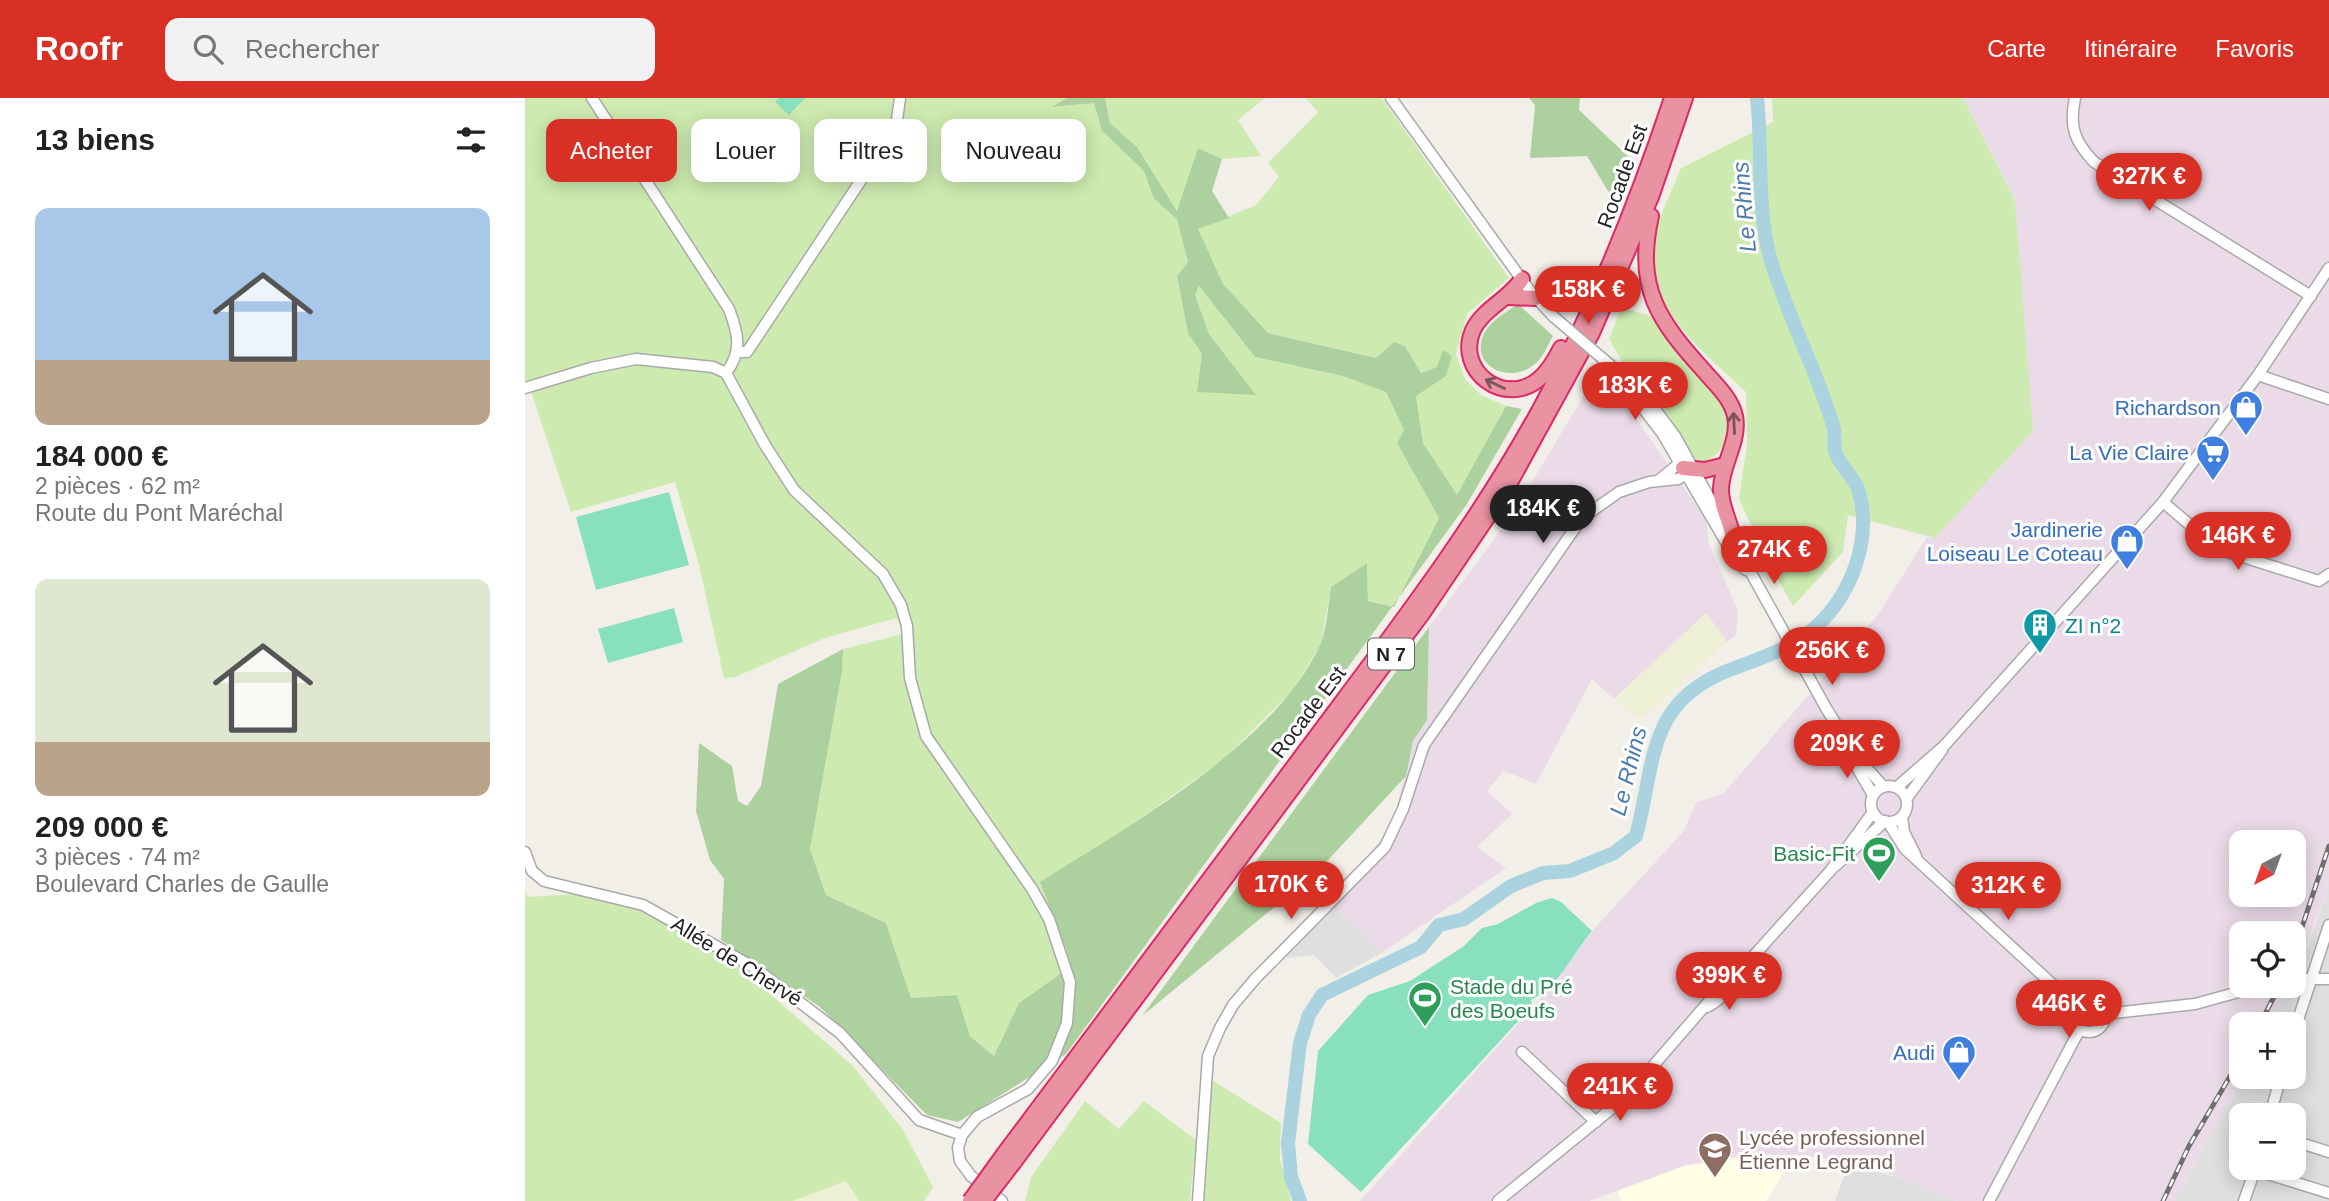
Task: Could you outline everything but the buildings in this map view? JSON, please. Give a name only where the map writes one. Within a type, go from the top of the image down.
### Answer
[{"type":"highway","name":"Rocade Est","points":[[984,1201],[1009,1158],[1457,544],[1539,411],[1614,257],[1672,98]]},
{"type":"highway","name":"Rocade Est","points":[[969,1201],[1009,1158],[1465,552],[1507,488],[1592,333],[1651,197],[1685,98]]},
{"type":"highway","points":[[1651,197],[1653,207],[1644,258],[1648,289],[1670,331],[1732,408],[1736,430],[1725,465],[1721,493],[1733,540]]},
{"type":"highway","points":[[1522,279],[1508,297],[1476,324],[1469,354],[1484,380],[1511,390],[1530,385],[1546,372],[1600,271],[1614,257]]},
{"type":"highway","points":[[1508,297],[1536,298]]},
{"type":"highway","points":[[1687,468],[1725,465]]},
{"type":"street","points":[[592,98],[729,309],[738,334],[738,352],[726,373]]},
{"type":"street","points":[[738,352],[747,352],[872,165],[897,120],[900,98]]},
{"type":"street","points":[[1391,98],[1536,298],[1612,367],[1687,468],[1733,540],[1748,572],[1855,755],[1884,786],[1897,787],[1907,798]]},
{"type":"street","points":[[2075,98],[2071,117],[2074,136],[2094,162],[2312,296]]},
{"type":"street","points":[[1917,859],[1904,832],[1902,817],[1907,809],[1907,798],[1944,746],[2163,502],[2258,374],[2329,268]]},
{"type":"street","points":[[525,387],[591,368],[636,359],[713,367],[726,373],[765,444],[794,489],[883,575],[901,605],[907,626],[910,678],[926,736],[1032,889],[1049,919],[1070,982],[1067,1023],[1052,1061],[1028,1089],[977,1117],[962,1135],[958,1148],[960,1161],[971,1176],[1002,1201]]},
{"type":"street","points":[[2258,374],[2329,399]]},
{"type":"street","points":[[1198,1201],[1208,1056],[1233,1005],[1385,846],[1403,809],[1424,745],[1582,518],[1619,492],[1687,468]]},
{"type":"street","points":[[1687,468],[1737,561],[1748,572]]},
{"type":"street","points":[[2163,502],[2218,549],[2319,581],[2329,574]]},
{"type":"street","points":[[1897,787],[1944,746]]},
{"type":"street","points":[[1498,1201],[1627,1096],[1707,1008],[1712,997],[1736,970],[1748,962],[1831,870],[1873,812],[1873,795],[1856,766],[1855,755]]},
{"type":"street","points":[[1873,795],[1884,786]]},
{"type":"street","points":[[1873,812],[1886,822],[1905,849],[2076,1006]]},
{"type":"street","points":[[1831,870],[1886,822],[1902,817]]},
{"type":"street","name":"Allée de Chervé","points":[[525,852],[532,871],[544,881],[643,905],[755,968],[840,1033],[919,1120],[962,1135]]},
{"type":"street","points":[[2300,1012],[2329,925]]},
{"type":"street","points":[[2306,978],[2329,979]]},
{"type":"street","points":[[2105,1014],[2195,1004],[2229,995]]},
{"type":"street","points":[[2085,1000],[2096,1001],[2105,1014],[2099,1028],[2090,1032],[2080,1029],[2074,1021],[2076,1006],[2085,1000]]},
{"type":"street","points":[[1989,1201],[2080,1029]]},
{"type":"street","points":[[1522,1052],[1596,1122]]},
{"type":"street","points":[[2306,1145],[2329,1152]]},
{"type":"street","points":[[2245,1201],[2252,1180]]},
{"type":"street","points":[[2288,1180],[2329,1193]]},
{"type":"shaded area","points":[[1963,98],[2329,98],[2329,885],[2306,947],[2306,921],[2229,921],[2229,998],[2284,998],[2276,1012],[2229,1012],[2229,1089],[2236,1089],[2174,1201],[1956,1201],[1875,1168],[1820,1157],[1791,1155],[1739,1156],[1685,1165],[1589,1201],[1360,1201],[1555,982],[1592,931],[1683,832],[1697,802],[1723,794],[1879,613],[1927,537],[1935,538],[2015,200]]},
{"type":"shaded area","points":[[1601,367],[1706,520],[1709,544],[1738,611],[1736,635],[1727,642],[1706,613],[1614,699],[1592,679],[1536,784],[1504,771],[1487,791],[1512,814],[1477,847],[1506,868],[1383,952],[1327,900],[1365,860],[1393,823],[1413,741],[1427,720],[1429,627],[1512,515]]},
{"type":"shaded area","points":[[1706,613],[1727,642],[1641,719],[1614,699]]},
{"type":"shaded area","points":[[2329,885],[2329,1201],[2174,1201],[2236,1089],[2306,1089],[2306,1012],[2276,1012],[2284,998],[2306,998],[2306,951]]},
{"type":"shaded area","points":[[1327,900],[1383,952],[1336,978],[1314,955],[1288,958],[1279,947]]},
{"type":"shaded area","name":"Lycée professionnel Étienne Legrand","points":[[1793,1157],[1766,1201],[1621,1201],[1618,1191],[1685,1166],[1738,1158]]},
{"type":"shaded area","points":[[1849,1163],[1925,1186],[1956,1201],[1835,1201]]},
{"type":"shaded area","points":[[846,1181],[859,1201],[793,1201]]},
{"type":"green space","points":[[525,98],[1067,98],[1054,107],[1094,103],[1102,131],[1144,171],[1154,199],[1177,219],[1188,262],[1177,276],[1188,333],[1202,354],[1255,394],[1209,334],[1195,295],[1199,286],[1255,357],[1343,376],[1386,392],[1404,430],[1397,443],[1439,518],[1394,607],[1368,601],[1367,563],[1331,587],[1321,644],[1293,690],[1224,759],[1141,818],[1066,948],[1070,967],[1019,1003],[994,1056],[970,1036],[957,995],[911,998],[886,923],[826,895],[810,849],[842,672],[843,649],[903,634],[897,618],[825,638],[735,677],[724,678],[699,565],[675,482],[571,512],[528,382],[525,383]]},
{"type":"green space","points":[[779,98],[805,98],[789,115],[775,102]]},
{"type":"green space","points":[[1067,98],[1105,98],[1110,123],[1137,147],[1177,211],[1198,148],[1222,159],[1212,191],[1229,218],[1198,229],[1223,284],[1268,333],[1376,358],[1394,342],[1405,346],[1421,373],[1437,367],[1443,350],[1452,356],[1446,376],[1416,396],[1423,443],[1457,495],[1506,406],[1522,409],[1467,504],[1399,598],[1439,518],[1397,443],[1404,430],[1386,392],[1343,376],[1255,357],[1199,286],[1195,295],[1209,334],[1256,395],[1197,392],[1202,354],[1188,333],[1177,276],[1188,262],[1177,219],[1154,199],[1144,171],[1102,131],[1094,103],[1052,107]]},
{"type":"green space","points":[[1105,98],[1265,98],[1238,120],[1261,156],[1222,159],[1198,148],[1178,212],[1137,147],[1110,123]]},
{"type":"green space","points":[[1306,98],[1382,98],[1509,278],[1467,314],[1456,354],[1465,379],[1481,395],[1506,406],[1457,496],[1423,443],[1416,395],[1446,376],[1437,367],[1421,373],[1405,346],[1377,358],[1268,333],[1222,284],[1198,229],[1256,205],[1279,177],[1268,163],[1318,112]]},
{"type":"green space","points":[[1529,98],[1580,98],[1579,110],[1634,162],[1617,206],[1587,156],[1530,158],[1535,105]]},
{"type":"green space","points":[[1772,98],[1963,98],[2015,200],[2033,431],[1935,538],[1848,515],[1843,552],[1793,606],[1771,568],[1739,499],[1747,444],[1746,392],[1678,324],[1658,283],[1654,260],[1658,226],[1681,168],[1773,122]]},
{"type":"green space","points":[[1518,304],[1553,336],[1539,360],[1529,368],[1506,373],[1487,364],[1482,355],[1481,344],[1491,324]]},
{"type":"green space","points":[[1621,308],[1653,318],[1724,409],[1728,427],[1724,444],[1713,457],[1697,462],[1661,403],[1626,367],[1609,339]]},
{"type":"green space","points":[[669,492],[689,565],[596,590],[576,517]]},
{"type":"green space","points":[[1367,563],[1368,601],[1392,607],[1066,1054],[958,1122],[927,1115],[820,1007],[721,940],[724,879],[710,860],[696,811],[699,743],[732,766],[738,801],[747,806],[761,786],[778,684],[843,649],[842,672],[810,849],[826,895],[886,923],[911,998],[957,995],[970,1036],[994,1056],[1019,1003],[1070,967],[1066,948],[1040,882],[1197,780],[1270,716],[1299,681],[1320,645],[1331,587]]},
{"type":"green space","points":[[674,608],[683,642],[608,663],[598,629]]},
{"type":"green space","points":[[1429,627],[1427,720],[1413,741],[1406,776],[1317,872],[1142,1016]]},
{"type":"green space","points":[[525,891],[528,897],[576,894],[644,909],[728,958],[853,1066],[903,1130],[933,1187],[924,1201],[859,1201],[846,1181],[793,1201],[525,1201]]},
{"type":"green space","name":"Stade du Pré des Boeufs","points":[[1552,898],[1561,902],[1592,931],[1557,979],[1531,1000],[1532,1006],[1361,1192],[1308,1144],[1318,1051],[1368,995],[1410,981],[1464,946],[1482,928],[1498,924],[1536,903]]},
{"type":"green space","points":[[1212,1080],[1281,1123],[1280,1159],[1291,1201],[1204,1201]]},
{"type":"green space","points":[[1085,1101],[1119,1129],[1144,1101],[1196,1140],[1190,1201],[1025,1201],[1031,1177]]},
{"type":"waterway","name":"Le Rhins","points":[[1300,1201],[1291,1177],[1288,1143],[1300,1043],[1309,1015],[1322,995],[1421,947],[1439,925],[1464,919],[1511,886],[1543,873],[1570,871],[1614,853],[1636,836],[1659,736],[1669,716],[1684,698],[1704,682],[1776,652],[1808,634],[1829,613],[1849,581],[1861,546],[1863,528],[1859,492],[1834,448],[1834,428],[1785,302],[1766,242],[1757,98]]},
{"type":"railway","points":[[2304,921],[2329,846]]},
{"type":"railway","points":[[2266,1012],[2273,998]]},
{"type":"railway","points":[[2163,1201],[2189,1146],[2229,1078]]},
{"type":"place","name":"Richardson","points":[[2246,437]]},
{"type":"place","name":"La Vie Claire","points":[[2213,482]]},
{"type":"place","name":"Jardinerie Loiseau Le Coteau","points":[[2127,571]]},
{"type":"place","name":"ZI n°2","points":[[2040,655]]},
{"type":"place","name":"Basic-Fit","points":[[1879,883]]},
{"type":"place","name":"Stade du Pré des Boeufs","points":[[1425,1028]]},
{"type":"place","name":"Audi","points":[[1959,1082]]},
{"type":"place","name":"Lycée professionnel Étienne Legrand","points":[[1715,1179]]}]
